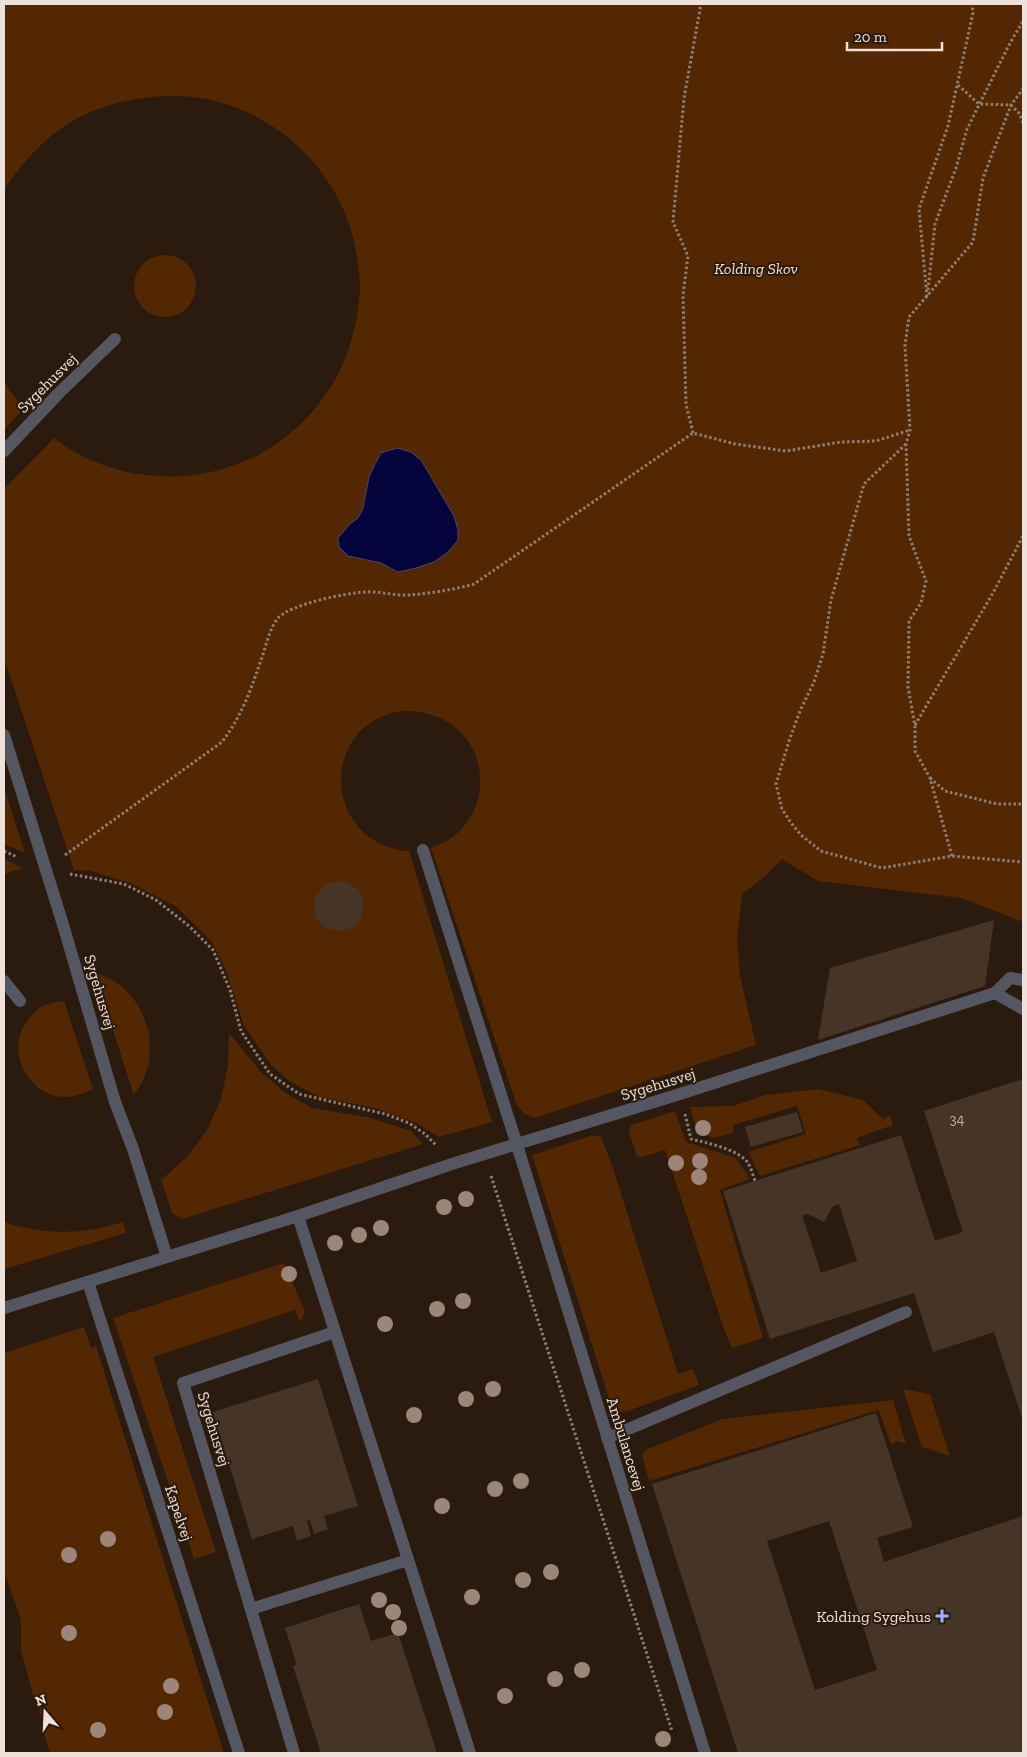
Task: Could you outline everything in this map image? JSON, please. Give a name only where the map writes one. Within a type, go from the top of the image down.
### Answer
[{"type":"lane","name":"Sygehusvej","points":[[4,451],[59,393],[115,339]]},
{"type":"lane","name":"Sygehusvej","points":[[4,735],[115,1102],[133,1148],[167,1257]]},
{"type":"lane","name":"Ambulancevej","points":[[423,850],[706,1753]]},
{"type":"lane","name":"Sygehusvej","points":[[4,1308],[298,1216],[455,1163],[995,993],[1010,978],[1023,980]]},
{"type":"lane","points":[[4,981],[20,1001]]},
{"type":"lane","points":[[995,993],[1023,1008]]},
{"type":"lane","points":[[298,1216],[470,1753]]},
{"type":"lane","name":"Kapelvej","points":[[88,1282],[239,1753]]},
{"type":"lane","points":[[607,1438],[906,1312]]},
{"type":"lane","name":"Sygehusvej","points":[[294,1753],[183,1384],[335,1332]]},
{"type":"lane","points":[[251,1609],[408,1560]]},
{"type":"path","points":[[693,433],[686,404],[683,295],[688,256],[674,222],[684,98],[701,4]]},
{"type":"path","points":[[927,298],[919,209],[948,126],[973,13],[972,4]]},
{"type":"path","points":[[927,298],[935,224],[956,168],[967,129],[1023,21]]},
{"type":"path","points":[[958,85],[979,104],[1011,105],[1020,114],[1023,124]]},
{"type":"path","points":[[952,856],[930,778],[915,751],[915,726],[908,687],[909,621],[921,603],[926,581],[909,536],[906,444],[910,430],[905,345],[909,317],[973,242],[983,178],[1011,105],[1023,89]]},
{"type":"path","points":[[46,869],[222,742],[238,719],[272,630],[279,617],[292,610],[325,597],[365,592],[408,595],[458,589],[474,584],[693,433],[736,444],[786,451],[841,442],[876,441],[910,430]]},
{"type":"path","points":[[906,444],[864,484],[831,600],[823,654],[814,682],[800,711],[789,741],[776,784],[782,809],[801,835],[821,851],[882,868],[952,856],[1023,862]]},
{"type":"path","points":[[915,726],[993,593],[1023,536]]},
{"type":"path","points":[[930,778],[945,791],[997,804],[1023,804]]},
{"type":"path","points":[[4,851],[46,869],[124,884],[156,900],[188,926],[213,950],[230,990],[241,1031],[270,1074],[298,1094],[385,1114],[409,1123],[425,1134],[455,1163]]},
{"type":"path","points":[[691,1139],[727,1149],[742,1157],[749,1164],[755,1181]]},
{"type":"path","points":[[484,1154],[674,1736]]},
{"type":"green space","name":"Kolding Skov","points":[[4,4],[1023,4],[1023,922],[961,898],[818,881],[782,859],[764,877],[742,894],[737,938],[740,976],[756,1045],[535,1118],[525,1114],[517,1106],[431,848],[453,837],[468,821],[477,801],[480,780],[476,758],[467,739],[450,724],[424,713],[397,712],[375,720],[359,733],[348,750],[342,770],[342,790],[348,810],[359,828],[381,844],[409,851],[492,1122],[439,1137],[416,1123],[374,1108],[319,1097],[289,1081],[271,1065],[244,1026],[227,973],[212,942],[177,907],[130,883],[91,871],[74,870],[4,658],[4,489],[54,438],[95,462],[118,469],[141,474],[189,476],[212,472],[254,457],[289,435],[324,397],[342,367],[348,351],[359,303],[360,287],[353,236],[343,209],[330,185],[313,162],[293,142],[271,125],[246,112],[219,102],[200,98],[158,96],[136,99],[96,110],[60,129],[22,165],[4,190]]},
{"type":"green space","points":[[165,255],[182,260],[187,264],[191,269],[196,286],[191,303],[187,308],[182,312],[165,317],[148,312],[143,308],[139,303],[134,286],[139,269],[143,264],[148,260]]},
{"type":"green space","points":[[4,382],[23,409],[4,430]]},
{"type":"green space","points":[[4,788],[25,853],[4,844]]},
{"type":"green space","points":[[4,859],[23,868],[4,874]]},
{"type":"green space","points":[[94,972],[112,980],[123,988],[141,1010],[146,1023],[150,1050],[148,1064],[143,1080],[134,1095]]},
{"type":"green space","points":[[64,1001],[93,1089],[80,1095],[63,1097],[49,1094],[36,1086],[20,1062],[18,1048],[20,1034],[34,1012],[46,1005]]},
{"type":"green space","points":[[229,1033],[260,1071],[284,1092],[312,1108],[371,1118],[411,1131],[423,1144],[182,1219],[172,1213],[161,1180],[187,1157],[207,1130],[221,1099],[228,1066]]},
{"type":"green space","points":[[818,1089],[863,1100],[883,1119],[890,1116],[893,1125],[856,1138],[860,1145],[760,1176],[748,1152],[806,1134],[797,1106],[733,1125],[734,1133],[713,1138],[697,1132],[690,1107],[733,1106],[766,1095]]},
{"type":"green space","points":[[675,1111],[686,1142],[736,1158],[750,1179],[720,1190],[763,1338],[732,1348],[665,1150],[642,1157],[637,1156],[629,1133],[631,1125]]},
{"type":"green space","points":[[593,1135],[601,1137],[612,1165],[678,1374],[693,1369],[699,1385],[628,1411],[618,1412],[612,1408],[532,1155]]},
{"type":"green space","points":[[4,1222],[34,1229],[63,1232],[93,1229],[123,1222],[126,1233],[4,1269]]},
{"type":"green space","points":[[284,1263],[305,1312],[300,1322],[295,1310],[153,1357],[216,1552],[194,1559],[113,1318]]},
{"type":"green space","points":[[84,1327],[91,1348],[96,1346],[224,1753],[50,1753],[42,1727],[38,1700],[33,1695],[21,1650],[21,1620],[4,1571],[4,1353]]},
{"type":"green space","points":[[903,1389],[930,1394],[950,1456],[922,1447]]},
{"type":"green space","points":[[893,1400],[906,1444],[897,1441],[891,1445],[879,1410],[649,1481],[642,1454],[648,1449],[722,1419]]},
{"type":"shaded area","points":[[397,448],[411,452],[421,460],[454,516],[458,530],[458,540],[448,552],[434,562],[398,572],[381,563],[348,556],[339,547],[338,538],[358,518],[363,508],[369,477],[381,453]]},
{"type":"building","points":[[339,881],[348,883],[359,892],[364,906],[362,915],[353,926],[339,931],[330,929],[319,920],[314,906],[316,897],[325,886]]},
{"type":"building","points":[[994,920],[985,986],[818,1040],[830,968]]},
{"type":"building","points":[[1023,1079],[1023,1421],[994,1332],[933,1352],[914,1293],[770,1339],[723,1191],[901,1135],[935,1241],[963,1232],[924,1111]],"holes":[[[839,1204],[857,1261],[821,1273],[802,1215],[808,1214],[824,1222],[833,1206]]]},
{"type":"building","points":[[797,1112],[803,1132],[751,1147],[745,1127]]},
{"type":"building","points":[[318,1379],[358,1506],[324,1516],[328,1529],[314,1534],[310,1520],[307,1521],[311,1536],[297,1541],[293,1526],[252,1539],[213,1412]]},
{"type":"building","name":"Kolding Sygehus","points":[[876,1413],[913,1527],[877,1538],[884,1562],[1023,1516],[1023,1753],[738,1753],[652,1484]],"holes":[[[829,1521],[877,1670],[815,1690],[767,1541]]]},
{"type":"building","points":[[359,1604],[371,1641],[398,1633],[437,1753],[321,1753],[293,1666],[297,1665],[285,1628]]},
{"type":"place","name":"Kolding Sygehus","points":[[942,1616]]}]
